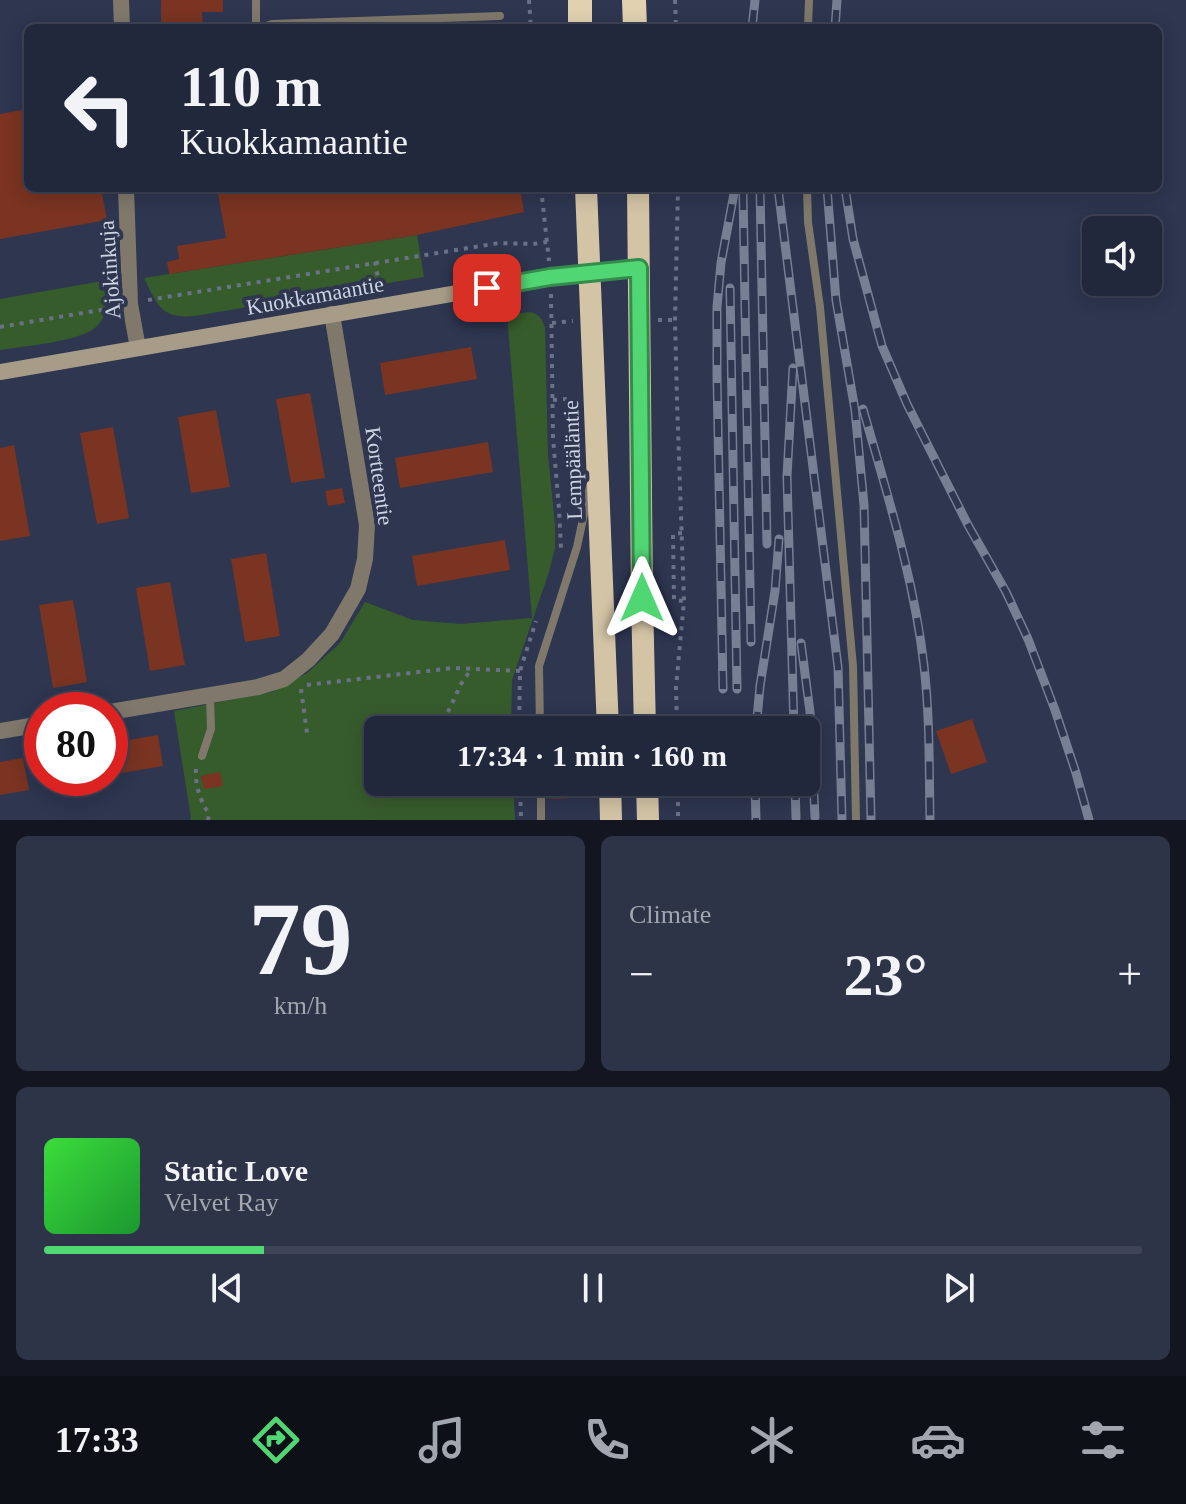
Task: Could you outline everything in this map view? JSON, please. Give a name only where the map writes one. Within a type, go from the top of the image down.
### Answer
[{"type":"highway","points":[[580,0],[580,24]]},
{"type":"highway","points":[[634,0],[635,24]]},
{"type":"highway","name":"Lempääläntie","points":[[586,192],[608,716]]},
{"type":"highway","points":[[638,192],[645,716]]},
{"type":"highway","points":[[610,796],[611,820]]},
{"type":"highway","points":[[647,796],[648,820]]},
{"type":"main road","name":"Kuokkamaantie","points":[[0,372],[550,277],[639,268]]},
{"type":"street","points":[[121,0],[122,24]]},
{"type":"street","name":"Ajokinkuja","points":[[126,192],[130,304],[138,348]]},
{"type":"street","name":"Kortteentie","points":[[128,709],[258,687],[284,679],[308,660],[332,634],[358,589],[365,559],[367,525],[332,314]]},
{"type":"street","points":[[0,731],[24,727]]},
{"type":"lane","points":[[256,0],[258,24]]},
{"type":"lane","points":[[808,24],[809,0]]},
{"type":"lane","points":[[272,24],[500,16]]},
{"type":"lane","points":[[807,192],[853,666],[856,820]]},
{"type":"lane","points":[[540,716],[539,666],[577,547],[598,448]]},
{"type":"lane","points":[[202,756],[211,729],[209,695]]},
{"type":"lane","points":[[541,796],[541,820]]},
{"type":"path","points":[[529,0],[531,24]]},
{"type":"path","points":[[675,0],[676,24]]},
{"type":"path","points":[[541,192],[550,277],[553,438],[561,551]]},
{"type":"path","points":[[677,716],[676,687],[684,601],[675,320],[678,192]]},
{"type":"path","points":[[0,327],[375,262],[499,243],[547,242]]},
{"type":"path","points":[[358,287],[379,284],[375,262]]},
{"type":"path","points":[[552,400],[567,399],[570,474]]},
{"type":"path","points":[[682,533],[673,534],[674,600],[684,601]]},
{"type":"path","points":[[307,733],[300,686],[453,668],[520,671]]},
{"type":"path","points":[[448,712],[472,668]]},
{"type":"path","points":[[202,756],[195,771],[197,787],[209,814],[208,820]]},
{"type":"path","points":[[520,796],[521,820]]},
{"type":"path","points":[[678,796],[678,820]]},
{"type":"green space","points":[[417,235],[424,277],[195,316],[175,315],[162,309],[144,278]]},
{"type":"green space","points":[[108,280],[106,311],[96,327],[65,340],[0,350],[0,299]]},
{"type":"green space","points":[[536,314],[545,328],[548,455],[555,525],[555,548],[549,572],[512,680],[511,716],[364,716],[364,796],[514,796],[515,820],[190,820],[174,711],[272,692],[307,673],[340,643],[365,602],[413,620],[461,624],[532,618],[507,315]]},
{"type":"building","points":[[161,0],[223,0],[223,12],[202,12],[203,24],[161,24]]},
{"type":"building","points":[[24,110],[24,192],[102,192],[107,220],[0,239],[0,114]]},
{"type":"building","points":[[218,192],[521,192],[524,212],[417,235],[169,274],[167,262],[179,259],[177,246],[226,238]]},
{"type":"building","points":[[471,347],[477,379],[385,395],[380,363]]},
{"type":"building","points":[[310,393],[325,478],[291,483],[276,399]]},
{"type":"building","points":[[216,410],[230,487],[191,493],[178,417]]},
{"type":"building","points":[[113,427],[129,518],[97,524],[80,433]]},
{"type":"building","points":[[488,442],[493,472],[400,488],[395,458]]},
{"type":"building","points":[[14,445],[30,536],[0,541],[0,448]]},
{"type":"building","points":[[342,488],[345,503],[328,506],[325,491]]},
{"type":"building","points":[[505,540],[510,570],[417,586],[412,556]]},
{"type":"building","points":[[266,553],[280,636],[245,642],[231,559]]},
{"type":"building","points":[[170,582],[185,665],[150,671],[136,588]]},
{"type":"building","points":[[73,600],[87,682],[53,688],[39,605]]},
{"type":"building","points":[[972,719],[987,762],[951,774],[936,731]]},
{"type":"building","points":[[158,735],[163,766],[128,772],[128,740]]},
{"type":"building","points":[[23,758],[24,791],[0,795],[0,762]]},
{"type":"building","points":[[220,772],[223,786],[204,789],[201,776]]},
{"type":"building","points":[[551,796],[571,796],[571,798],[551,799]]},
{"type":"railway","points":[[752,24],[755,0]]},
{"type":"railway","points":[[835,24],[837,0]]},
{"type":"railway","points":[[723,689],[717,307],[721,263],[734,192]]},
{"type":"railway","points":[[743,192],[751,642]]},
{"type":"railway","points":[[760,192],[767,544]]},
{"type":"railway","points":[[779,192],[838,667],[842,820]]},
{"type":"railway","points":[[827,192],[836,300],[855,410],[864,505],[871,820]]},
{"type":"railway","points":[[846,192],[853,239],[882,346],[907,404],[1028,639],[1055,710],[1089,820]]},
{"type":"railway","points":[[730,288],[737,689]]},
{"type":"railway","points":[[793,368],[787,476],[794,716]]},
{"type":"railway","points":[[863,409],[914,601],[927,704],[930,820]]},
{"type":"railway","points":[[757,716],[779,539]]},
{"type":"railway","points":[[801,643],[810,712],[815,817]]},
{"type":"railway","points":[[755,796],[756,820]]},
{"type":"railway","points":[[795,796],[796,818]]},
{"type":"route","points":[[487,288],[550,277],[639,268],[642,598]]}]
